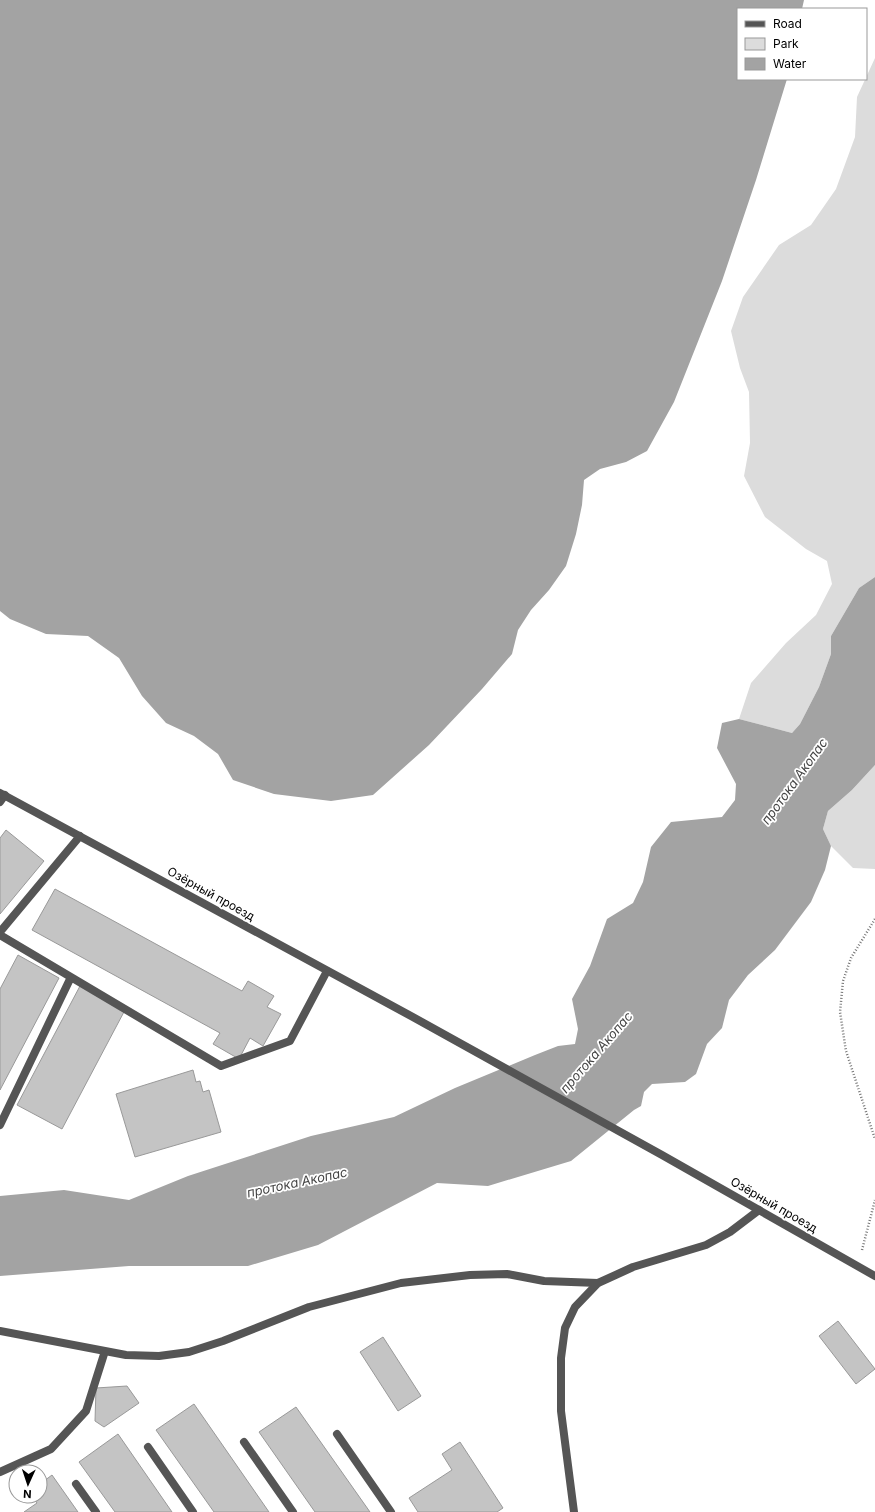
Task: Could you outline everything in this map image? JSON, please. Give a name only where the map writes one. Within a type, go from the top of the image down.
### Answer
[{"type":"street","name":"Озёрный проезд","points":[[2,797],[80,836],[411,1016],[662,1155],[875,1276]]},
{"type":"street","points":[[0,932],[80,836]]},
{"type":"street","points":[[0,935],[221,1066],[290,1041],[327,970]]},
{"type":"street","points":[[0,1125],[71,977]]},
{"type":"street","points":[[574,1512],[561,1411],[561,1358],[566,1328],[575,1306],[598,1283],[633,1267],[706,1245],[730,1232],[759,1210]]},
{"type":"street","points":[[0,1331],[105,1352],[126,1355],[159,1356],[189,1352],[223,1341],[309,1307],[401,1283],[470,1275],[507,1274],[544,1281],[598,1283]]},
{"type":"street","points":[[0,1472],[51,1449],[86,1411],[105,1352]]},
{"type":"street","points":[[337,1434],[391,1512]]},
{"type":"street","points":[[244,1442],[293,1512]]},
{"type":"street","points":[[148,1447],[193,1512]]},
{"type":"street","points":[[76,1484],[96,1512]]},
{"type":"path","points":[[875,919],[851,958],[843,981],[840,1012],[846,1051],[875,1139]]},
{"type":"path","points":[[872,924],[875,928]]},
{"type":"path","points":[[858,1266],[875,1200]]},
{"type":"green space","points":[[875,58],[875,577],[859,588],[831,636],[831,654],[819,687],[800,724],[792,733],[739,719],[751,683],[786,643],[816,615],[832,584],[827,561],[806,549],[765,517],[744,476],[750,443],[749,392],[740,368],[731,331],[743,297],[779,245],[811,225],[836,189],[855,137],[857,97],[865,80],[867,80],[867,75]]},
{"type":"green space","points":[[875,765],[875,869],[853,868],[831,846],[823,829],[828,811],[852,790]]},
{"type":"water","points":[[0,0],[804,0],[802,8],[737,8],[737,80],[787,80],[756,180],[722,281],[674,402],[647,451],[626,462],[600,469],[584,480],[582,505],[576,534],[566,566],[549,590],[531,610],[518,630],[512,654],[482,689],[429,745],[373,795],[331,801],[274,794],[233,780],[218,754],[194,736],[166,723],[142,696],[119,658],[88,636],[46,634],[10,619],[0,611]]},
{"type":"water","name":"протока Акопас","points":[[875,577],[875,765],[852,790],[828,811],[823,829],[831,846],[825,870],[811,902],[775,950],[748,975],[729,1000],[722,1028],[707,1044],[696,1074],[685,1082],[652,1084],[644,1092],[641,1106],[571,1161],[488,1186],[437,1183],[318,1245],[248,1266],[129,1266],[0,1276],[0,1196],[64,1190],[129,1200],[188,1176],[311,1136],[394,1117],[455,1088],[535,1055],[558,1046],[575,1044],[578,1029],[572,999],[590,966],[607,919],[633,903],[643,882],[651,847],[671,822],[722,817],[735,800],[736,784],[717,748],[722,723],[739,719],[792,733],[800,724],[819,687],[831,654],[831,636],[859,588]]},
{"type":"building","points":[[6,830],[44,861],[0,914],[0,838]]},
{"type":"building","points":[[55,889],[242,991],[248,981],[274,996],[267,1007],[281,1014],[263,1046],[250,1038],[239,1059],[213,1044],[220,1033],[32,930]]},
{"type":"building","points":[[18,955],[59,978],[0,1090],[0,989]]},
{"type":"building","points":[[80,986],[125,1010],[62,1129],[17,1105]]},
{"type":"building","points":[[193,1070],[196,1082],[200,1081],[203,1092],[209,1090],[221,1132],[135,1157],[116,1094]]},
{"type":"building","points":[[838,1321],[875,1369],[856,1384],[819,1336]]},
{"type":"building","points":[[383,1337],[421,1396],[398,1411],[360,1352]]},
{"type":"building","points":[[127,1386],[139,1403],[104,1427],[95,1421],[96,1388]]},
{"type":"building","points":[[194,1404],[269,1512],[214,1512],[156,1430]]},
{"type":"building","points":[[296,1407],[370,1512],[315,1512],[259,1432]]},
{"type":"building","points":[[118,1434],[172,1512],[115,1512],[79,1462]]},
{"type":"building","points":[[460,1442],[503,1508],[497,1512],[418,1512],[409,1498],[452,1470],[442,1454]]},
{"type":"building","points":[[52,1475],[78,1512],[24,1512],[36,1504],[48,1504],[48,1478]]}]
